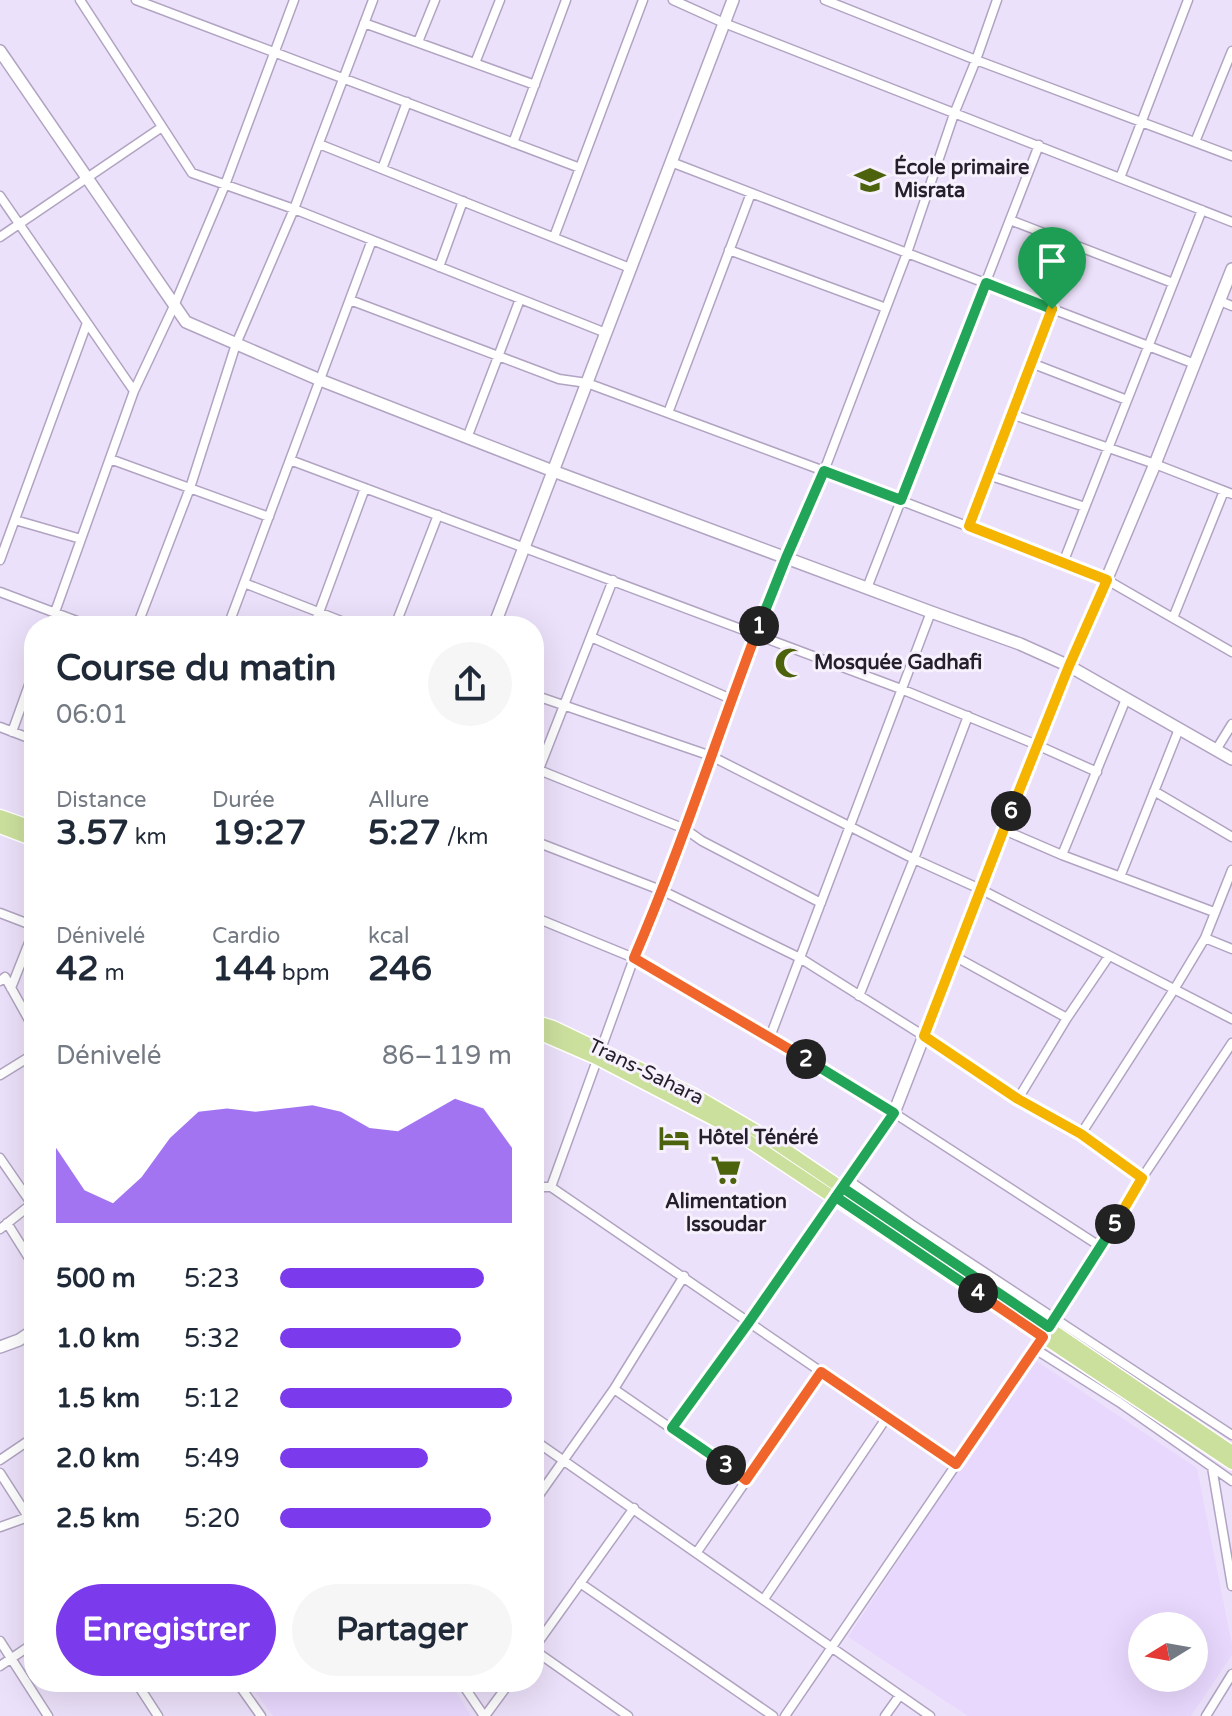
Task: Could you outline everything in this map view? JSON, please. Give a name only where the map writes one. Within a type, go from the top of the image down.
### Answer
[{"type":"main road","points":[[0,816],[24,824]]},
{"type":"main road","points":[[0,827],[24,836]]},
{"type":"main road","name":"Trans-Sahara","points":[[544,1026],[842,1188],[1232,1452]]},
{"type":"main road","name":"Trans-Sahara","points":[[544,1035],[599,1054]]},
{"type":"main road","name":"Trans-Sahara","points":[[1049,1328],[1232,1463]]},
{"type":"street","points":[[80,0],[192,173],[294,209],[606,333]]},
{"type":"street","points":[[136,0],[155,3],[274,52],[580,168]]},
{"type":"street","points":[[54,616],[134,391],[225,185],[294,0]]},
{"type":"street","points":[[141,616],[190,488],[236,344],[294,209],[373,0]]},
{"type":"street","points":[[418,42],[435,0]]},
{"type":"street","points":[[475,63],[500,0]]},
{"type":"street","points":[[513,143],[566,0]]},
{"type":"street","points":[[554,237],[643,0]]},
{"type":"street","points":[[673,0],[724,23],[1232,222]]},
{"type":"street","points":[[498,616],[733,0]]},
{"type":"street","points":[[825,0],[1232,156]]},
{"type":"street","points":[[551,1187],[634,958],[663,891],[731,699],[824,471],[907,253],[997,0]]},
{"type":"street","points":[[1120,178],[1188,0]]},
{"type":"street","points":[[364,23],[535,85]]},
{"type":"street","points":[[0,51],[186,322],[320,380],[467,438],[1020,644],[1069,666],[1232,759]]},
{"type":"street","points":[[1195,142],[1232,51]]},
{"type":"street","points":[[382,169],[407,102]]},
{"type":"street","points":[[0,237],[162,127]]},
{"type":"street","points":[[319,144],[630,268]]},
{"type":"street","points":[[867,588],[1039,145]]},
{"type":"street","points":[[671,162],[1195,364]]},
{"type":"street","points":[[668,413],[751,193]]},
{"type":"street","points":[[0,196],[134,391]]},
{"type":"street","points":[[439,267],[463,201]]},
{"type":"street","points":[[1063,563],[1202,210]]},
{"type":"street","points":[[1010,220],[1173,283]]},
{"type":"street","points":[[232,616],[372,240]]},
{"type":"street","points":[[729,250],[886,308]]},
{"type":"street","points":[[672,1428],[894,1113],[1037,745],[1155,464],[1232,269]]},
{"type":"street","points":[[467,438],[520,299]]},
{"type":"street","points":[[350,300],[559,379],[587,383],[1107,580],[1232,652]]},
{"type":"street","points":[[1220,301],[1232,306]]},
{"type":"street","points":[[969,526],[1052,309]]},
{"type":"street","points":[[0,560],[87,323]]},
{"type":"street","points":[[1031,363],[1127,400]]},
{"type":"street","points":[[1011,414],[1228,492],[1173,618]]},
{"type":"street","points":[[110,459],[269,517]]},
{"type":"street","points":[[290,460],[901,689],[1097,772]]},
{"type":"street","points":[[988,475],[1085,507]]},
{"type":"street","points":[[318,616],[365,488]]},
{"type":"street","points":[[399,616],[438,515]]},
{"type":"street","points":[[15,520],[81,539]]},
{"type":"street","points":[[544,757],[613,580]]},
{"type":"street","points":[[244,583],[329,616]]},
{"type":"street","points":[[0,592],[63,616]]},
{"type":"street","points":[[770,1037],[931,612]]},
{"type":"street","points":[[591,637],[731,699]]},
{"type":"street","points":[[12,732],[24,699]]},
{"type":"street","points":[[544,699],[711,756],[980,889],[1232,1019]]},
{"type":"street","points":[[1062,855],[1126,699]]},
{"type":"street","points":[[859,996],[968,716]]},
{"type":"street","points":[[1216,750],[1232,724]]},
{"type":"street","points":[[0,727],[24,736]]},
{"type":"street","points":[[1120,877],[1179,729]]},
{"type":"street","points":[[544,772],[685,829],[702,841],[821,903]]},
{"type":"street","points":[[1154,791],[1232,837]]},
{"type":"street","points":[[1004,830],[1214,912]]},
{"type":"street","points":[[544,845],[663,891],[800,958],[1018,1099],[1081,1134],[1142,1178]]},
{"type":"street","points":[[1081,1134],[1205,938],[1232,870]]},
{"type":"street","points":[[0,913],[24,924]]},
{"type":"street","points":[[544,921],[634,958],[770,1037],[1101,1247]]},
{"type":"street","points":[[1205,938],[1232,949]]},
{"type":"street","points":[[11,988],[24,954]]},
{"type":"street","points":[[954,956],[1067,1018]]},
{"type":"street","points":[[1018,1099],[1109,956]]},
{"type":"street","points":[[0,981],[5,977],[24,1011]]},
{"type":"street","points":[[785,1716],[1049,1328],[1142,1178],[1232,1043]]},
{"type":"street","points":[[0,1075],[24,1060]]},
{"type":"street","points":[[0,1158],[24,1190]]},
{"type":"street","points":[[544,1187],[551,1187],[684,1276],[956,1464]]},
{"type":"street","points":[[842,1188],[911,1224],[1049,1328],[1232,1435]]},
{"type":"street","points":[[24,1209],[4,1226],[24,1253]]},
{"type":"street","points":[[544,1488],[614,1389],[684,1276]]},
{"type":"street","points":[[0,1347],[24,1337]]},
{"type":"street","points":[[1035,1349],[1119,1402],[1232,1481]]},
{"type":"street","points":[[697,1552],[821,1372]]},
{"type":"street","points":[[614,1389],[746,1480]]},
{"type":"street","points":[[764,1599],[887,1417]]},
{"type":"street","points":[[0,1460],[24,1444]]},
{"type":"street","points":[[544,1447],[930,1716]]},
{"type":"street","points":[[1212,1467],[1232,1586]]},
{"type":"street","points":[[0,1473],[24,1511]]},
{"type":"street","points":[[544,1635],[634,1508]]},
{"type":"street","points":[[0,1527],[24,1518]]},
{"type":"street","points":[[580,1583],[773,1716]]},
{"type":"street","points":[[0,1641],[24,1678]]},
{"type":"street","points":[[0,1666],[24,1650]]},
{"type":"street","points":[[544,1656],[628,1716]]},
{"type":"street","points":[[1206,1716],[1232,1674]]},
{"type":"street","points":[[33,1692],[48,1716]]},
{"type":"street","points":[[142,1692],[158,1716]]},
{"type":"street","points":[[244,1692],[261,1716]]},
{"type":"street","points":[[468,1692],[484,1716],[502,1692]]},
{"type":"street","points":[[885,1716],[900,1695]]},
{"type":"shaded area","points":[[1032,1358],[1197,1468],[1232,1655],[1208,1691],[1208,1612],[1128,1612],[1128,1692],[1207,1692],[1191,1716],[968,1716],[848,1637]]},
{"type":"shaded area","points":[[255,1692],[456,1692],[471,1716],[273,1716]]},
{"type":"place","name":"École primaire Misrata","points":[[870,180]]},
{"type":"place","name":"Mosquée Gadhafi","points":[[790,663]]},
{"type":"place","name":"Hôtel Ténéré","points":[[674,1138]]},
{"type":"place","name":"Alimentation Issoudar","points":[[726,1170]]},
{"type":"route","points":[[986,283],[1052,309],[969,526],[1107,580],[1037,745],[924,1036],[1018,1099],[1081,1134],[1142,1178],[1049,1327],[843,1188],[836,1197],[1043,1337],[956,1464],[821,1372],[746,1480],[672,1428],[894,1113],[634,958],[663,891],[731,699],[786,558],[824,471],[901,500],[986,283]]}]
